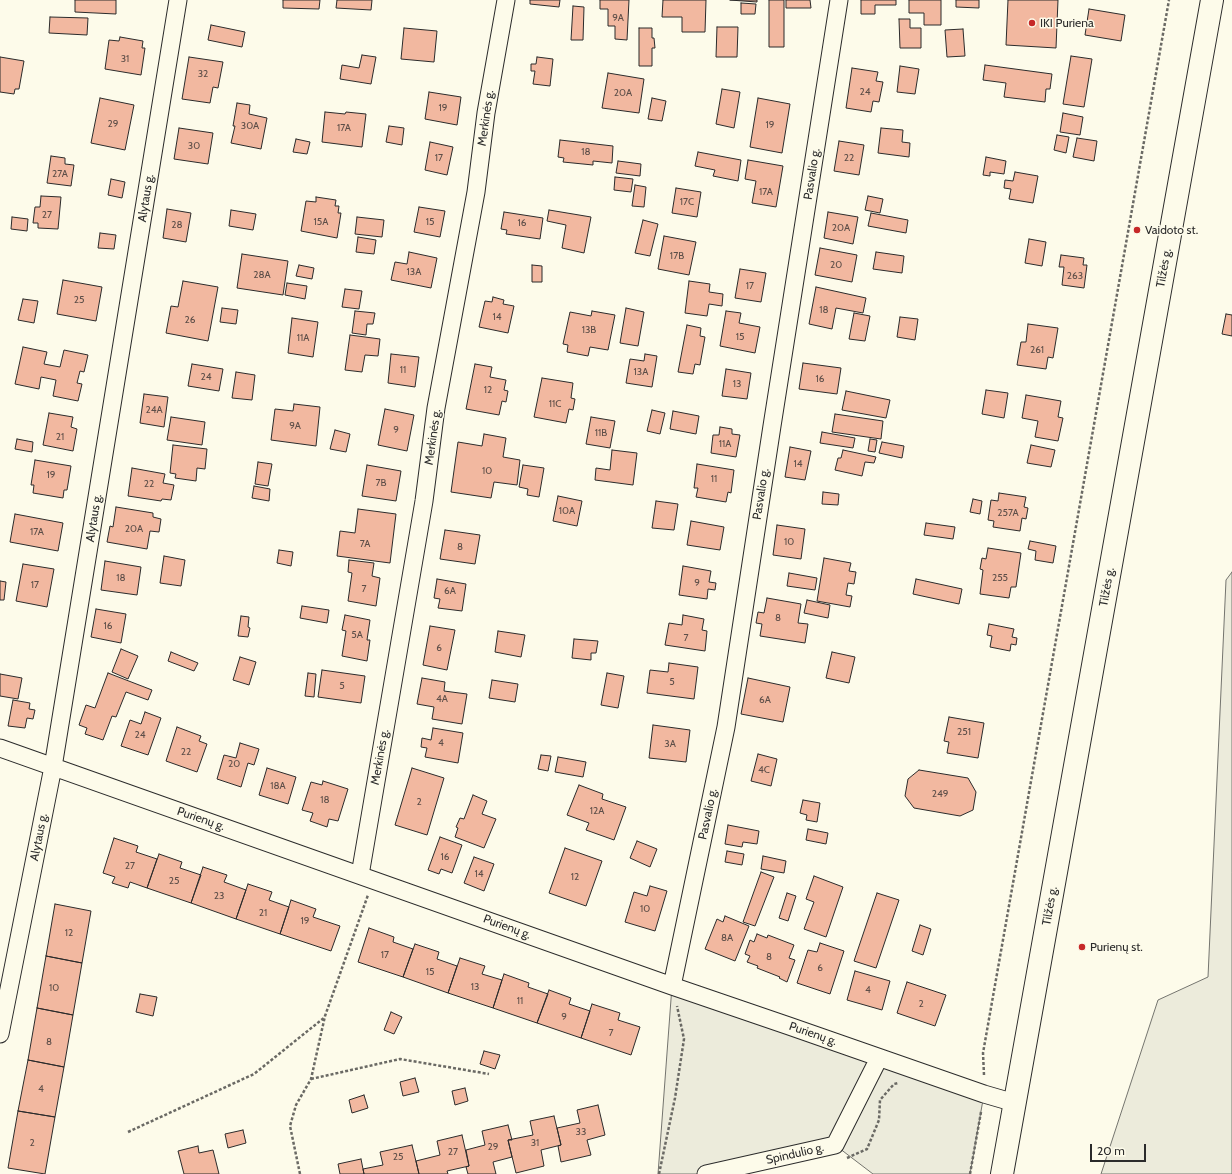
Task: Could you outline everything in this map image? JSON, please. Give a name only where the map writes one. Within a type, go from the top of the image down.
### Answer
[{"type":"highway","name":"Tilžės g.","points":[[1002,1174],[1212,0]]},
{"type":"street","name":"Alytaus g.","points":[[0,1034],[53,767],[178,0]]},
{"type":"street","name":"Merkinės g.","points":[[366,877],[424,501],[436,408],[476,192],[486,113],[506,0]]},
{"type":"street","name":"Pasvalio g.","points":[[672,986],[726,727],[839,0]]},
{"type":"street","name":"Purienų g.","points":[[0,748],[672,986],[984,1094],[1015,1103]]},
{"type":"street","name":"Spindulio g.","points":[[706,1174],[835,1146],[879,1058]]},
{"type":"path","points":[[970,1174],[984,1094],[983,1053],[1169,0]]},
{"type":"path","points":[[300,1174],[290,1126],[296,1105],[311,1079],[325,1016],[366,877]]},
{"type":"path","points":[[659,1174],[675,1098],[684,1039],[672,986]]},
{"type":"path","points":[[128,1132],[254,1074],[325,1016]]},
{"type":"path","points":[[311,1079],[400,1059],[489,1074]]},
{"type":"path","points":[[843,1159],[851,1157],[867,1149],[879,1120],[880,1100],[894,1084],[901,1083]]},
{"type":"shaded area","points":[[1232,572],[1232,1174],[1101,1174],[1158,1000],[1208,977],[1226,580]]},
{"type":"shaded area","points":[[672,986],[984,1094],[970,1174],[873,1174],[835,1145],[706,1174],[658,1174]]},
{"type":"building","points":[[75,0],[116,0],[116,14],[75,12]]},
{"type":"building","points":[[283,0],[320,0],[319,9],[283,8]]},
{"type":"building","points":[[337,0],[372,0],[371,10],[336,8]]},
{"type":"building","points":[[530,0],[560,0],[559,7],[530,4]]},
{"type":"building","points":[[600,0],[629,0],[627,40],[615,39],[615,26],[608,26],[608,9],[600,9]]},
{"type":"building","points":[[663,0],[706,0],[705,32],[682,32],[682,17],[662,17]]},
{"type":"building","points":[[730,0],[757,0],[757,2]]},
{"type":"building","points":[[769,0],[784,0],[784,47],[769,47]]},
{"type":"building","points":[[786,0],[810,0],[811,8],[786,8]]},
{"type":"building","points":[[861,0],[896,0],[896,5],[875,5],[875,14],[861,14]]},
{"type":"building","points":[[909,0],[941,0],[941,25],[924,25],[924,13],[909,13]]},
{"type":"building","points":[[956,0],[979,0],[979,8],[956,7]]},
{"type":"building","name":"IKI Puriena","points":[[1008,0],[1058,0],[1056,48],[1006,45]]},
{"type":"building","points":[[741,3],[756,4],[755,14],[741,14]]},
{"type":"building","points":[[573,6],[584,7],[583,40],[571,40]]},
{"type":"building","points":[[1089,9],[1125,15],[1121,41],[1085,35]]},
{"type":"building","points":[[50,17],[88,18],[87,35],[49,33]]},
{"type":"building","points":[[899,19],[910,19],[910,28],[921,28],[921,48],[900,48]]},
{"type":"building","points":[[211,25],[245,32],[242,47],[208,40]]},
{"type":"building","points":[[717,27],[738,27],[737,57],[716,57]]},
{"type":"building","points":[[404,28],[437,31],[434,62],[401,59]]},
{"type":"building","points":[[639,28],[652,28],[652,38],[654,38],[655,48],[652,48],[652,66],[639,66]]},
{"type":"building","points":[[963,29],[965,56],[947,57],[945,30]]},
{"type":"building","points":[[120,37],[143,41],[142,48],[145,48],[141,75],[105,69],[109,40],[119,41]]},
{"type":"building","points":[[362,55],[376,57],[371,84],[340,79],[342,65],[359,68]]},
{"type":"building","points":[[1071,56],[1092,59],[1084,107],[1063,104]]},
{"type":"building","points":[[0,57],[24,61],[19,89],[15,89],[14,94],[0,92]]},
{"type":"building","points":[[189,57],[223,62],[218,88],[213,87],[210,103],[182,99]]},
{"type":"building","points":[[537,57],[553,59],[550,86],[533,84],[535,71],[531,71],[531,64],[536,64]]},
{"type":"building","points":[[985,65],[1052,74],[1050,89],[1046,89],[1045,102],[1004,97],[1006,83],[983,80]]},
{"type":"building","points":[[900,66],[919,69],[915,94],[897,92]]},
{"type":"building","points":[[852,68],[878,72],[876,81],[883,82],[879,102],[873,101],[871,112],[846,108]]},
{"type":"building","points":[[608,73],[644,79],[639,113],[602,108]]},
{"type":"building","points":[[722,89],[740,92],[734,128],[716,124]]},
{"type":"building","points":[[429,92],[461,97],[457,125],[425,119]]},
{"type":"building","points":[[100,98],[134,105],[125,150],[91,143]]},
{"type":"building","points":[[652,98],[666,101],[662,121],[648,119]]},
{"type":"building","points":[[758,98],[790,104],[782,153],[750,147]]},
{"type":"building","points":[[237,103],[250,105],[249,114],[267,118],[261,149],[231,143],[235,126],[233,126]]},
{"type":"building","points":[[325,112],[366,114],[362,147],[322,142]]},
{"type":"building","points":[[1063,113],[1083,117],[1080,135],[1060,132]]},
{"type":"building","points":[[389,126],[404,128],[402,145],[386,142]]},
{"type":"building","points":[[179,128],[213,133],[208,164],[174,159]]},
{"type":"building","points":[[881,128],[903,130],[902,142],[910,143],[909,157],[878,153]]},
{"type":"building","points":[[1057,135],[1069,137],[1066,153],[1054,150]]},
{"type":"building","points":[[1077,138],[1097,141],[1094,161],[1073,157]]},
{"type":"building","points":[[296,139],[310,142],[307,154],[293,152]]},
{"type":"building","points":[[560,140],[613,146],[612,163],[593,161],[593,165],[563,162],[564,158],[558,157]]},
{"type":"building","points":[[839,141],[864,145],[859,175],[834,171]]},
{"type":"building","points":[[430,142],[453,147],[447,175],[425,170]]},
{"type":"building","points":[[698,152],[741,160],[738,181],[713,176],[715,170],[695,166]]},
{"type":"building","points":[[51,156],[65,158],[65,164],[74,165],[71,186],[47,183]]},
{"type":"building","points":[[986,157],[1006,161],[1004,174],[990,172],[990,176],[983,175]]},
{"type":"building","points":[[748,160],[783,166],[776,207],[752,203],[756,181],[745,179]]},
{"type":"building","points":[[618,161],[641,164],[640,176],[616,173]]},
{"type":"building","points":[[1015,172],[1038,176],[1033,203],[1009,199],[1011,189],[1004,188],[1005,180],[1013,181]]},
{"type":"building","points":[[615,177],[633,179],[631,192],[614,190]]},
{"type":"building","points":[[111,179],[125,182],[122,198],[108,195]]},
{"type":"building","points":[[635,185],[646,187],[644,207],[632,206]]},
{"type":"building","points":[[676,188],[701,192],[697,217],[672,213]]},
{"type":"building","points":[[41,196],[61,197],[58,229],[38,228],[38,223],[33,223],[35,207],[40,207]]},
{"type":"building","points":[[868,196],[883,199],[880,213],[865,210]]},
{"type":"building","points":[[316,197],[336,200],[335,206],[339,206],[338,213],[341,213],[337,238],[301,231],[306,201],[316,202]]},
{"type":"building","points":[[419,207],[445,211],[440,237],[414,232]]},
{"type":"building","points":[[167,209],[191,213],[186,242],[163,238]]},
{"type":"building","points":[[231,210],[256,214],[253,230],[229,226]]},
{"type":"building","points":[[549,210],[591,217],[584,253],[562,248],[566,225],[547,221]]},
{"type":"building","points":[[504,212],[543,218],[540,239],[506,234],[507,230],[501,229]]},
{"type":"building","points":[[828,212],[858,217],[853,244],[824,238]]},
{"type":"building","points":[[871,213],[908,220],[906,233],[868,226]]},
{"type":"building","points":[[12,217],[28,219],[27,231],[11,229]]},
{"type":"building","points":[[357,217],[384,220],[382,237],[355,234]]},
{"type":"building","points":[[643,220],[658,224],[650,256],[635,253]]},
{"type":"building","points":[[100,233],[116,235],[114,249],[98,248]]},
{"type":"building","points":[[664,236],[696,242],[689,275],[658,269]]},
{"type":"building","points":[[358,237],[376,240],[374,254],[356,252]]},
{"type":"building","points":[[1029,239],[1046,242],[1042,266],[1025,263]]},
{"type":"building","points":[[820,248],[857,255],[852,282],[815,275]]},
{"type":"building","points":[[409,252],[437,258],[431,288],[391,280],[395,262],[407,264]]},
{"type":"building","points":[[876,252],[904,256],[902,273],[873,269]]},
{"type":"building","points":[[242,254],[288,261],[283,295],[237,288]]},
{"type":"building","points":[[1061,255],[1084,258],[1083,265],[1087,265],[1084,288],[1062,285],[1064,267],[1059,267]]},
{"type":"building","points":[[299,265],[314,268],[312,279],[296,276]]},
{"type":"building","points":[[532,265],[542,266],[542,282],[532,282]]},
{"type":"building","points":[[740,269],[766,273],[761,302],[735,298]]},
{"type":"building","points":[[63,280],[102,287],[96,321],[57,314]]},
{"type":"building","points":[[183,281],[218,287],[208,341],[166,333],[171,306],[178,307]]},
{"type":"building","points":[[689,281],[710,284],[709,292],[723,294],[722,306],[709,304],[707,316],[685,313]]},
{"type":"building","points":[[287,283],[307,286],[305,299],[285,295]]},
{"type":"building","points":[[816,287],[866,298],[863,313],[836,308],[832,329],[809,324]]},
{"type":"building","points":[[345,289],[362,291],[359,309],[342,307]]},
{"type":"building","points":[[493,297],[504,300],[503,304],[514,306],[508,333],[479,327],[485,301],[492,302]]},
{"type":"building","points":[[23,299],[38,301],[34,323],[18,320]]},
{"type":"building","points":[[222,308],[238,310],[236,324],[220,322]]},
{"type":"building","points":[[626,308],[644,312],[638,346],[620,343]]},
{"type":"building","points":[[355,311],[375,313],[373,324],[367,324],[366,335],[352,333]]},
{"type":"building","points":[[592,311],[615,315],[608,350],[590,347],[588,356],[567,352],[568,345],[563,344],[570,312],[591,316]]},
{"type":"building","points":[[726,311],[741,313],[739,323],[760,327],[755,353],[720,346]]},
{"type":"building","points":[[854,313],[870,316],[865,341],[849,339]]},
{"type":"building","points":[[1226,314],[1232,315],[1232,336],[1222,334]]},
{"type":"building","points":[[900,317],[918,319],[915,340],[897,337]]},
{"type":"building","points":[[292,318],[318,322],[313,357],[288,353]]},
{"type":"building","points":[[1028,324],[1058,328],[1053,358],[1048,357],[1046,369],[1017,365],[1021,342],[1026,342]]},
{"type":"building","points":[[687,325],[701,328],[700,336],[705,337],[700,365],[695,364],[693,374],[678,372]]},
{"type":"building","points":[[350,335],[380,339],[378,356],[365,355],[362,372],[345,370]]},
{"type":"building","points":[[23,347],[47,352],[44,364],[60,367],[64,350],[88,355],[84,372],[80,371],[77,383],[82,384],[78,401],[53,396],[56,380],[41,377],[39,389],[15,384]]},
{"type":"building","points":[[391,354],[419,357],[415,387],[388,383]]},
{"type":"building","points":[[645,354],[657,356],[652,387],[626,383],[630,359],[644,361]]},
{"type":"building","points":[[803,363],[841,368],[837,394],[799,389]]},
{"type":"building","points":[[192,364],[223,369],[219,391],[188,386]]},
{"type":"building","points":[[475,364],[492,367],[490,377],[506,380],[504,390],[508,391],[506,402],[502,401],[499,415],[466,409]]},
{"type":"building","points":[[726,369],[751,373],[747,399],[722,396]]},
{"type":"building","points":[[236,372],[255,375],[252,400],[232,398]]},
{"type":"building","points":[[542,378],[573,383],[571,398],[575,399],[573,410],[569,409],[566,423],[534,417]]},
{"type":"building","points":[[986,390],[1008,393],[1004,418],[982,414]]},
{"type":"building","points":[[846,391],[890,400],[886,418],[842,410]]},
{"type":"building","points":[[144,394],[168,397],[164,427],[140,423]]},
{"type":"building","points":[[1026,395],[1061,401],[1058,417],[1063,418],[1058,441],[1035,437],[1038,421],[1022,418]]},
{"type":"building","points":[[294,404],[320,407],[316,446],[271,440],[275,409],[293,411]]},
{"type":"building","points":[[385,409],[414,415],[407,451],[378,445]]},
{"type":"building","points":[[652,410],[665,413],[660,434],[647,431]]},
{"type":"building","points":[[673,411],[699,416],[696,434],[670,429]]},
{"type":"building","points":[[49,413],[73,417],[71,427],[77,429],[73,451],[43,445]]},
{"type":"building","points":[[835,414],[883,421],[881,439],[832,432]]},
{"type":"building","points":[[171,417],[205,422],[202,445],[167,440]]},
{"type":"building","points":[[591,417],[615,421],[610,448],[586,444]]},
{"type":"building","points":[[720,427],[732,429],[732,434],[740,435],[736,457],[711,453],[713,435],[719,435]]},
{"type":"building","points":[[335,430],[350,434],[346,452],[330,449]]},
{"type":"building","points":[[822,432],[855,438],[853,448],[820,443]]},
{"type":"building","points":[[484,434],[506,438],[503,457],[520,460],[517,485],[494,482],[491,498],[451,492],[458,442],[482,446]]},
{"type":"building","points":[[17,439],[33,442],[32,452],[15,449]]},
{"type":"building","points":[[870,439],[877,440],[875,452],[868,451]]},
{"type":"building","points":[[882,442],[904,446],[902,458],[879,453]]},
{"type":"building","points":[[173,445],[207,449],[205,469],[197,468],[196,481],[175,478],[176,474],[170,473]]},
{"type":"building","points":[[1031,445],[1055,450],[1051,467],[1027,463]]},
{"type":"building","points":[[790,447],[811,451],[805,480],[785,477]]},
{"type":"building","points":[[612,450],[637,453],[633,485],[595,480],[596,468],[610,470]]},
{"type":"building","points":[[843,450],[876,457],[874,463],[865,462],[862,476],[835,470],[838,458],[841,458]]},
{"type":"building","points":[[35,460],[71,466],[67,490],[64,490],[63,498],[33,493],[34,485],[31,485]]},
{"type":"building","points":[[258,462],[272,464],[268,486],[255,484]]},
{"type":"building","points":[[697,464],[734,470],[731,493],[728,492],[726,502],[696,497],[698,488],[694,488]]},
{"type":"building","points":[[367,465],[401,471],[396,501],[362,496]]},
{"type":"building","points":[[523,465],[544,468],[539,497],[527,495],[528,489],[519,487]]},
{"type":"building","points":[[132,468],[165,474],[163,483],[174,485],[171,500],[162,499],[161,501],[128,496]]},
{"type":"building","points":[[254,486],[270,489],[269,501],[252,498]]},
{"type":"building","points":[[823,492],[839,494],[838,505],[822,504]]},
{"type":"building","points":[[999,493],[1026,497],[1024,507],[1028,508],[1026,519],[1022,518],[1020,531],[993,527],[994,521],[988,520],[991,500],[998,501]]},
{"type":"building","points":[[558,496],[582,501],[577,526],[553,521]]},
{"type":"building","points":[[973,499],[982,501],[980,514],[970,512]]},
{"type":"building","points":[[656,501],[678,504],[674,530],[652,528]]},
{"type":"building","points":[[116,507],[153,513],[153,517],[161,519],[159,532],[150,531],[147,549],[107,542],[110,526],[113,527]]},
{"type":"building","points":[[358,509],[396,514],[390,563],[337,556],[340,531],[355,533]]},
{"type":"building","points":[[15,514],[63,523],[58,551],[10,542]]},
{"type":"building","points":[[691,521],[724,527],[720,550],[687,545]]},
{"type":"building","points":[[926,523],[955,527],[953,539],[924,535]]},
{"type":"building","points":[[777,525],[805,529],[801,559],[773,555]]},
{"type":"building","points":[[445,530],[480,535],[475,564],[440,559]]},
{"type":"building","points":[[1030,541],[1056,546],[1053,563],[1035,560],[1036,551],[1028,549]]},
{"type":"building","points":[[988,548],[1021,553],[1016,587],[1011,587],[1009,598],[980,594],[983,570],[980,569],[982,558],[986,559]]},
{"type":"building","points":[[279,550],[293,552],[291,566],[277,563]]},
{"type":"building","points":[[164,556],[185,560],[181,586],[160,583]]},
{"type":"building","points":[[824,558],[851,563],[849,571],[856,572],[854,584],[848,583],[846,595],[852,596],[850,607],[817,601]]},
{"type":"building","points":[[349,560],[374,563],[372,576],[380,578],[376,606],[348,601],[352,573],[348,572]]},
{"type":"building","points":[[105,561],[141,567],[137,595],[101,590]]},
{"type":"building","points":[[23,564],[54,569],[47,607],[16,601]]},
{"type":"building","points":[[683,566],[711,571],[709,582],[716,583],[715,590],[708,589],[707,599],[679,595]]},
{"type":"building","points":[[789,573],[817,578],[815,590],[787,586]]},
{"type":"building","points":[[437,579],[466,584],[462,611],[438,608],[440,599],[434,598]]},
{"type":"building","points":[[916,579],[962,589],[959,604],[913,594]]},
{"type":"building","points":[[0,581],[6,582],[4,600],[0,600]]},
{"type":"building","points":[[767,598],[801,604],[798,623],[808,624],[805,643],[760,636],[762,624],[756,623],[758,612],[764,613]]},
{"type":"building","points":[[807,600],[830,605],[828,618],[804,613]]},
{"type":"building","points":[[302,606],[329,610],[327,623],[300,618]]},
{"type":"building","points":[[96,609],[126,614],[121,643],[91,637]]},
{"type":"building","points":[[345,615],[370,620],[367,640],[370,640],[367,661],[342,656],[346,631],[342,630]]},
{"type":"building","points":[[683,615],[704,619],[702,630],[707,631],[705,651],[665,645],[669,623],[682,625]]},
{"type":"building","points":[[241,616],[249,617],[248,627],[250,628],[248,637],[238,636]]},
{"type":"building","points":[[989,624],[1014,629],[1012,637],[1017,638],[1016,645],[1011,644],[1010,651],[990,647],[992,636],[987,635]]},
{"type":"building","points":[[430,626],[455,630],[447,670],[423,665]]},
{"type":"building","points":[[498,631],[525,635],[521,657],[495,652]]},
{"type":"building","points":[[574,639],[598,641],[596,653],[591,653],[591,660],[572,658]]},
{"type":"building","points":[[121,649],[138,656],[128,679],[112,672]]},
{"type":"building","points":[[171,652],[198,663],[194,671],[168,661]]},
{"type":"building","points":[[832,652],[855,657],[849,683],[826,678]]},
{"type":"building","points":[[240,657],[256,662],[249,685],[233,680]]},
{"type":"building","points":[[669,663],[698,667],[694,699],[647,693],[650,670],[668,672]]},
{"type":"building","points":[[322,670],[365,676],[361,703],[318,697]]},
{"type":"building","points":[[108,673],[152,690],[148,700],[126,692],[116,717],[112,716],[103,740],[85,734],[87,728],[79,725],[86,705],[95,708]]},
{"type":"building","points":[[308,673],[316,674],[314,697],[305,696]]},
{"type":"building","points":[[607,673],[624,676],[618,708],[601,705]]},
{"type":"building","points":[[0,674],[22,678],[18,699],[0,696]]},
{"type":"building","points":[[422,678],[445,682],[444,691],[467,694],[462,724],[432,719],[434,707],[417,704]]},
{"type":"building","points":[[748,678],[790,687],[783,722],[741,714]]},
{"type":"building","points":[[492,680],[518,684],[515,702],[489,698]]},
{"type":"building","points":[[13,700],[30,703],[29,709],[35,710],[33,719],[27,718],[25,728],[8,726]]},
{"type":"building","points":[[145,712],[161,718],[148,755],[121,746],[130,720],[141,724]]},
{"type":"building","points":[[949,717],[984,723],[978,758],[947,753],[949,742],[944,741]]},
{"type":"building","points":[[653,725],[690,730],[686,762],[649,758]]},
{"type":"building","points":[[177,727],[201,736],[199,741],[207,744],[197,772],[166,761]]},
{"type":"building","points":[[433,728],[463,733],[458,763],[425,757],[427,748],[421,747],[422,738],[431,740]]},
{"type":"building","points":[[240,743],[259,749],[254,765],[248,763],[241,787],[217,779],[224,755],[236,758]]},
{"type":"building","points":[[758,754],[777,759],[771,786],[751,781]]},
{"type":"building","points":[[541,755],[551,756],[548,771],[538,769]]},
{"type":"building","points":[[558,757],[586,762],[583,777],[555,772]]},
{"type":"building","points":[[267,768],[296,777],[288,804],[259,795]]},
{"type":"building","points":[[412,768],[444,778],[427,835],[395,825]]},
{"type":"building","points":[[919,770],[968,778],[976,792],[973,810],[960,816],[914,808],[905,796],[908,779]]},
{"type":"building","points":[[323,781],[348,789],[338,821],[329,819],[327,827],[310,821],[313,813],[302,810],[311,782],[322,785]]},
{"type":"building","points":[[579,785],[603,794],[602,799],[626,807],[614,840],[586,830],[589,823],[567,815]]},
{"type":"building","points":[[473,795],[487,801],[482,814],[496,819],[484,848],[455,837],[458,828],[456,827],[460,818],[464,819]]},
{"type":"building","points":[[803,800],[820,803],[817,822],[806,820],[807,815],[800,813]]},
{"type":"building","points":[[728,825],[759,831],[757,844],[743,842],[742,847],[725,844]]},
{"type":"building","points":[[808,829],[828,833],[826,844],[806,840]]},
{"type":"building","points":[[440,837],[462,845],[452,873],[441,869],[439,874],[428,870]]},
{"type":"building","points":[[114,838],[138,846],[136,852],[157,859],[147,888],[130,882],[128,888],[112,883],[115,877],[103,873]]},
{"type":"building","points":[[637,841],[657,849],[650,867],[630,858]]},
{"type":"building","points":[[565,848],[602,861],[586,906],[549,893]]},
{"type":"building","points":[[727,851],[744,854],[742,865],[725,862]]},
{"type":"building","points":[[159,854],[182,862],[180,868],[201,875],[191,903],[147,888]]},
{"type":"building","points":[[763,856],[786,861],[784,873],[761,869]]},
{"type":"building","points":[[474,857],[494,864],[484,891],[464,883]]},
{"type":"building","points":[[203,867],[227,875],[224,882],[246,890],[236,919],[191,903]]},
{"type":"building","points":[[761,872],[774,877],[755,926],[743,922]]},
{"type":"building","points":[[814,876],[843,887],[826,937],[804,929],[814,902],[806,899]]},
{"type":"building","points":[[248,884],[272,892],[269,900],[289,907],[280,934],[236,919]]},
{"type":"building","points":[[650,886],[667,891],[655,931],[625,922],[634,892],[647,896]]},
{"type":"building","points":[[787,893],[796,896],[788,921],[779,918]]},
{"type":"building","points":[[877,893],[899,900],[876,968],[854,961]]},
{"type":"building","points":[[291,900],[316,909],[313,917],[340,926],[331,951],[280,934]]},
{"type":"building","points":[[55,904],[91,911],[82,963],[46,956]]},
{"type":"building","points":[[725,916],[749,926],[735,961],[705,949],[717,919],[723,922]]},
{"type":"building","points":[[920,925],[931,929],[923,955],[912,951]]},
{"type":"building","points":[[369,928],[394,937],[393,942],[413,949],[403,977],[358,962]]},
{"type":"building","points":[[757,934],[767,938],[768,935],[794,945],[789,958],[795,960],[787,982],[779,978],[780,977],[757,968],[758,966],[747,962],[750,956],[745,954],[750,940],[754,942]]},
{"type":"building","points":[[820,943],[844,951],[830,994],[797,983],[808,950],[817,952]]},
{"type":"building","points":[[415,944],[439,952],[437,959],[457,966],[448,993],[403,977]]},
{"type":"building","points":[[46,956],[82,963],[73,1015],[37,1008]]},
{"type":"building","points":[[460,958],[485,966],[482,974],[502,980],[493,1008],[448,993]]},
{"type":"building","points":[[855,971],[890,981],[882,1010],[847,1000]]},
{"type":"building","points":[[504,974],[529,983],[528,987],[548,994],[537,1023],[493,1008]]},
{"type":"building","points":[[907,982],[946,995],[935,1026],[897,1013]]},
{"type":"building","points":[[549,990],[571,998],[569,1004],[590,1011],[581,1038],[537,1023]]},
{"type":"building","points":[[140,994],[157,997],[153,1016],[136,1012]]},
{"type":"building","points":[[592,1004],[620,1013],[618,1020],[640,1027],[631,1055],[581,1038]]},
{"type":"building","points":[[37,1008],[73,1015],[64,1067],[28,1060]]},
{"type":"building","points":[[391,1012],[402,1017],[394,1034],[384,1030]]},
{"type":"building","points":[[484,1051],[500,1055],[495,1069],[480,1064]]},
{"type":"building","points":[[28,1060],[64,1067],[55,1117],[18,1111]]},
{"type":"building","points":[[415,1078],[419,1092],[403,1096],[400,1082]]},
{"type":"building","points":[[465,1088],[468,1101],[455,1105],[452,1091]]},
{"type":"building","points":[[364,1095],[368,1108],[352,1113],[349,1100]]},
{"type":"building","points":[[598,1105],[605,1135],[587,1140],[591,1155],[561,1162],[558,1146],[561,1145],[557,1128],[580,1123],[577,1110]]},
{"type":"building","points":[[18,1111],[55,1117],[45,1174],[8,1168]]},
{"type":"building","points":[[554,1116],[561,1145],[541,1150],[544,1166],[516,1173],[508,1140],[533,1135],[530,1121]]},
{"type":"building","points":[[508,1125],[512,1140],[508,1140],[512,1157],[493,1162],[496,1174],[468,1174],[466,1167],[469,1166],[466,1150],[485,1145],[482,1131]]},
{"type":"building","points":[[243,1130],[246,1143],[228,1148],[225,1134]]},
{"type":"building","points":[[462,1135],[469,1166],[447,1171],[448,1174],[419,1174],[416,1161],[440,1155],[437,1141]]},
{"type":"building","points":[[412,1145],[419,1174],[364,1174],[363,1169],[383,1165],[380,1152]]},
{"type":"building","points":[[198,1146],[199,1153],[213,1150],[219,1174],[184,1174],[178,1151]]},
{"type":"building","points":[[361,1159],[364,1174],[340,1174],[338,1164]]},
{"type":"place","name":"IKI Puriena","points":[[1032,23]]},
{"type":"place","name":"Vaidoto st.","points":[[1137,230]]},
{"type":"place","name":"Purienų st.","points":[[1082,947]]}]
